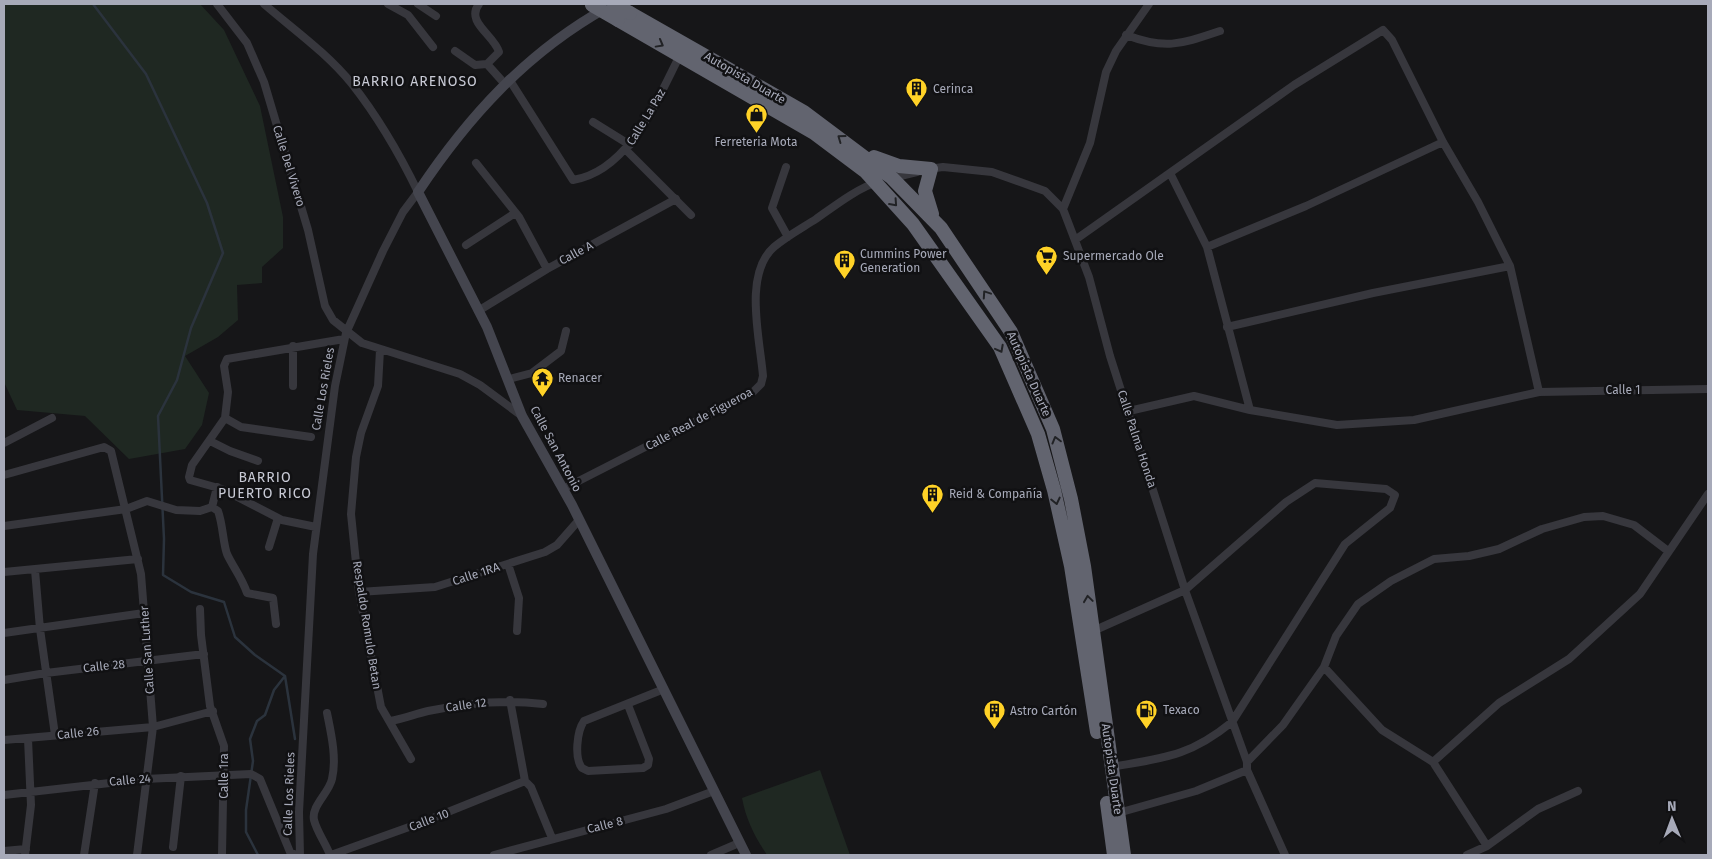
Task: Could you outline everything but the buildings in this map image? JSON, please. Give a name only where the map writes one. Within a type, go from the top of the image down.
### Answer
[{"type":"highway","name":"Autopista Duarte","points":[[614,4],[804,112],[859,151],[892,178],[933,217],[1011,332],[1052,428],[1071,499],[1093,631],[1124,855]]},
{"type":"highway","name":"Autopista Duarte","points":[[591,9],[618,20],[814,133],[866,172],[913,224],[1000,348],[1038,434],[1054,490],[1071,566],[1114,855]]},
{"type":"highway","points":[[859,151],[899,166],[930,169],[925,191],[933,217]]},
{"type":"street","name":"Calle Del Vivero","points":[[217,4],[239,30],[254,57],[290,164],[308,230],[324,306],[345,336]]},
{"type":"street","name":"Calle San Antonio","points":[[264,4],[314,46],[352,84],[406,168],[478,311],[509,379],[522,416],[579,520],[746,855]]},
{"type":"street","points":[[388,4],[408,15],[433,47]]},
{"type":"street","points":[[418,4],[436,16]]},
{"type":"street","points":[[456,51],[475,65],[487,64],[500,52],[475,18],[475,9],[479,4]]},
{"type":"street","name":"Calle Los Rieles","points":[[300,855],[300,812],[316,527],[328,423],[345,336],[383,250],[403,212],[458,135],[506,81],[565,33],[591,9],[614,4]]},
{"type":"street","points":[[1063,209],[1090,143],[1106,72],[1126,34],[1149,4]]},
{"type":"street","points":[[1126,34],[1146,42],[1168,45],[1179,44],[1220,30]]},
{"type":"street","points":[[1075,240],[1294,84],[1380,30],[1386,32],[1392,40],[1443,142],[1478,202],[1510,266],[1538,392]]},
{"type":"street","name":"Calle La Paz","points":[[506,81],[573,180],[582,179],[628,147],[651,113],[680,56]]},
{"type":"street","points":[[487,64],[506,81]]},
{"type":"street","points":[[592,122],[628,147],[685,211],[691,215]]},
{"type":"street","points":[[1207,247],[1306,206],[1443,142]]},
{"type":"street","points":[[476,163],[515,215],[547,269]]},
{"type":"street","points":[[786,167],[772,208],[788,238]]},
{"type":"street","name":"Calle Palma Honda","points":[[875,183],[943,167],[992,172],[1045,191],[1063,209],[1089,277],[1110,356],[1185,590],[1247,766],[1285,855]]},
{"type":"street","points":[[1170,173],[1207,247],[1250,410]]},
{"type":"street","name":"Calle Real de Figueroa","points":[[563,489],[753,392],[761,384],[763,376],[756,297],[757,274],[761,263],[773,248],[875,183]]},
{"type":"street","name":"Calle A","points":[[478,311],[547,269],[676,199]]},
{"type":"street","points":[[466,245],[512,215],[515,215]]},
{"type":"street","points":[[1227,327],[1373,293],[1510,266]]},
{"type":"street","points":[[509,379],[532,373],[561,351],[566,331]]},
{"type":"street","points":[[316,527],[278,518],[217,487],[189,478],[192,465],[225,418],[228,392],[225,361],[233,356],[345,336],[380,350],[460,374],[480,384],[522,416]]},
{"type":"street","points":[[293,346],[293,386]]},
{"type":"street","name":"Respaldo Romulo Betan","points":[[380,350],[378,386],[360,434],[352,492],[359,592],[381,707],[411,759]]},
{"type":"street","name":"Calle 1","points":[[1129,411],[1194,396],[1250,410],[1337,425],[1414,420],[1538,392],[1708,388]]},
{"type":"street","points":[[4,443],[52,418]]},
{"type":"street","points":[[225,418],[241,427],[311,437]]},
{"type":"street","points":[[210,441],[230,451],[258,461]]},
{"type":"street","name":"Calle San Luther","points":[[4,475],[104,447],[112,451],[138,559],[153,727],[137,855]]},
{"type":"street","points":[[1093,631],[1185,590],[1286,502],[1315,483],[1386,489],[1395,496],[1390,508],[1345,544],[1232,722],[1210,740],[1174,756],[1111,767]]},
{"type":"street","points":[[212,507],[217,487]]},
{"type":"street","points":[[1433,762],[1499,703],[1569,659],[1640,594],[1708,494]]},
{"type":"street","points":[[4,526],[126,509],[147,502],[168,508],[200,510],[212,507],[218,511],[225,532],[226,552],[243,580],[247,593],[273,598],[276,624]]},
{"type":"street","points":[[1118,814],[1196,792],[1247,766],[1282,725],[1324,666],[1336,636],[1358,604],[1391,581],[1434,559],[1484,553],[1499,549],[1542,529],[1584,517],[1603,516],[1634,525],[1668,551]]},
{"type":"street","points":[[269,547],[278,518]]},
{"type":"street","name":"Calle 1RA","points":[[359,592],[435,587],[545,552],[558,545],[579,520]]},
{"type":"street","points":[[4,572],[138,559]]},
{"type":"street","points":[[508,564],[519,598],[517,631]]},
{"type":"street","points":[[35,570],[40,629],[55,735]]},
{"type":"street","name":"Calle 1ra","points":[[200,609],[204,654],[213,711],[224,746],[225,774],[222,855]]},
{"type":"street","points":[[4,633],[144,613]]},
{"type":"street","name":"Calle 28","points":[[4,680],[46,673],[204,654]]},
{"type":"street","points":[[1324,666],[1382,730],[1433,762],[1486,846]]},
{"type":"street","points":[[628,705],[649,759],[648,765],[643,768],[634,769],[588,771],[582,768],[578,759],[581,726],[590,718],[664,690]]},
{"type":"street","points":[[510,700],[525,781],[531,787],[552,838]]},
{"type":"street","name":"Calle 12","points":[[390,721],[428,711],[510,700],[543,704]]},
{"type":"street","name":"Calle 26","points":[[4,740],[153,727],[213,711]]},
{"type":"street","points":[[327,713],[334,762],[332,780],[323,799],[315,809],[314,820],[331,855]]},
{"type":"street","points":[[4,851],[25,852],[31,805],[28,739]]},
{"type":"street","name":"Calle 24","points":[[4,795],[95,783],[182,776],[256,775],[290,852],[296,855]]},
{"type":"street","points":[[173,847],[182,776]]},
{"type":"street","name":"Calle 10","points":[[331,855],[423,822],[525,781]]},
{"type":"street","points":[[84,855],[95,783]]},
{"type":"street","name":"Calle 8","points":[[494,855],[666,809],[714,791]]},
{"type":"street","points":[[1467,855],[1486,846],[1538,810],[1578,791]]},
{"type":"street","points":[[711,855],[739,843]]},
{"type":"shaded area","points":[[4,4],[200,4],[224,30],[260,106],[283,217],[283,248],[262,267],[262,283],[237,285],[238,320],[218,337],[185,356],[209,393],[202,425],[185,449],[129,459],[85,416],[17,410],[4,382]]},
{"type":"shaded area","points":[[820,770],[850,855],[767,855],[752,828],[742,798]]},
{"type":"waterway","points":[[93,4],[146,74],[207,203],[223,253],[191,328],[177,380],[158,416],[164,539],[163,575],[191,592],[224,602],[235,637],[255,655],[285,676],[295,739]]},
{"type":"waterway","points":[[258,855],[246,832],[246,810],[253,761],[250,739],[257,721],[265,715],[274,690],[285,676]]},
{"type":"place","name":"Cerinca","points":[[917,108]]},
{"type":"place","name":"Ferreteria Mota","points":[[756,134]]},
{"type":"place","name":"Supermercado Ole","points":[[1047,275]]},
{"type":"place","name":"Cummins Power Generation","points":[[844,280]]},
{"type":"place","name":"Renacer","points":[[542,397]]},
{"type":"place","name":"Reid & Compañía","points":[[933,513]]},
{"type":"place","name":"Texaco","points":[[1147,729]]},
{"type":"place","name":"Astro Cartón","points":[[994,730]]},
{"type":"district","name":"BARRIO ARENOSO","points":[[415,81]]},
{"type":"district","name":"BARRIO PUERTO RICO","points":[[265,486]]}]
